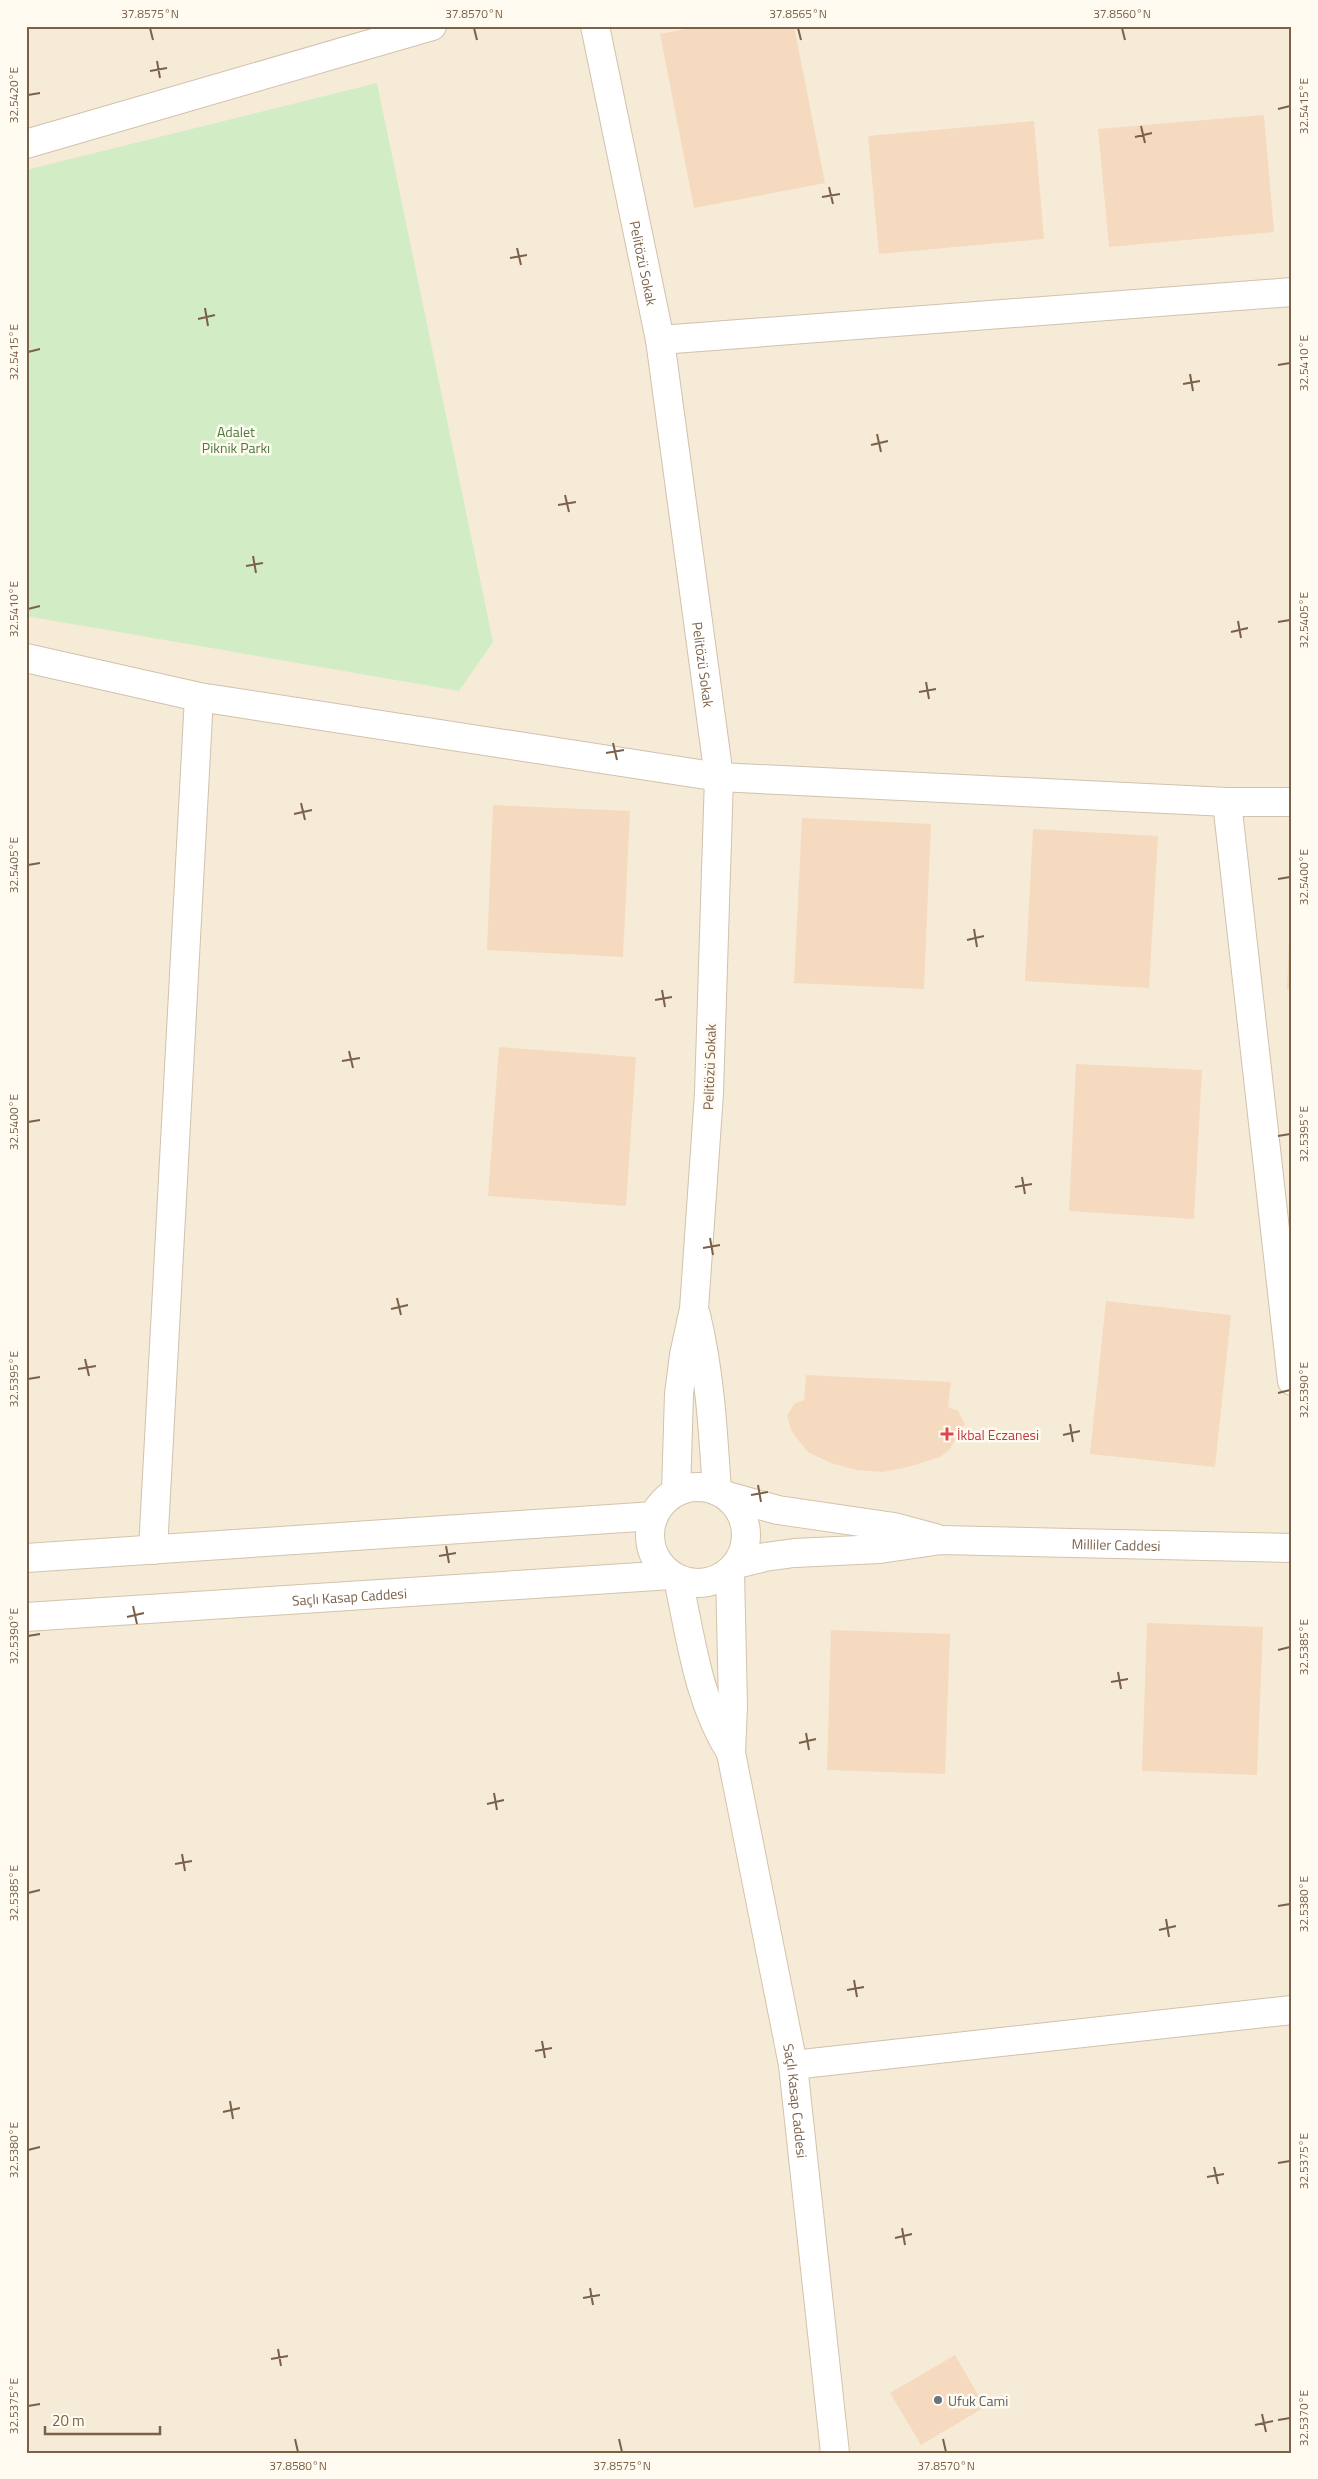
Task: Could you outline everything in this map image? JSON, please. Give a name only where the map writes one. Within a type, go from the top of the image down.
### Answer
[{"type":"street","points":[[26,144],[432,26]]},
{"type":"street","name":"Pelitözü Sokak","points":[[595,26],[660,340],[718,777],[709,1093],[694,1309],[678,1394],[676,1492]]},
{"type":"street","points":[[660,340],[1292,292]]},
{"type":"street","points":[[26,658],[199,698],[718,777],[1227,802],[1292,802]]},
{"type":"street","points":[[153,1550],[199,698]]},
{"type":"street","points":[[1227,802],[1292,1381]]},
{"type":"street","name":"Pelitözü Sokak","points":[[694,1309],[705,1354],[722,1493]]},
{"type":"street","points":[[696,1486],[722,1493],[735,1504],[746,1522],[746,1545],[734,1568],[710,1582],[700,1584],[675,1577],[662,1568],[652,1548],[650,1527],[654,1516],[666,1498],[676,1492],[696,1486]]},
{"type":"street","name":"Milliler Caddesi","points":[[722,1493],[778,1510],[894,1527],[942,1540]]},
{"type":"street","points":[[26,1558],[654,1516]]},
{"type":"street","name":"Milliler Caddesi","points":[[734,1568],[765,1557],[794,1553],[880,1549],[942,1540],[1292,1548]]},
{"type":"street","name":"Saçlı Kasap Caddesi","points":[[734,1568],[731,1753],[793,2065],[835,2453]]},
{"type":"street","name":"Saçlı Kasap Caddesi","points":[[26,1617],[675,1577],[701,1688],[718,1733],[731,1753]]},
{"type":"street","points":[[793,2065],[1292,2010]]},
{"type":"shaded area","points":[[26,26],[1292,26],[1292,2453],[26,2453]]},
{"type":"green space","name":"Adalet Piknik Parkı","points":[[377,83],[493,642],[459,691],[26,616],[26,170]]},
{"type":"building","points":[[701,26],[794,26],[825,183],[694,208],[660,34]]},
{"type":"building","points":[[1264,115],[1274,232],[1109,247],[1098,129]]},
{"type":"building","points":[[1034,121],[1044,239],[879,254],[868,136]]},
{"type":"building","points":[[493,805],[630,811],[623,957],[487,950]]},
{"type":"building","points":[[802,818],[931,824],[924,989],[794,983]]},
{"type":"building","points":[[1033,829],[1158,836],[1149,988],[1025,981]]},
{"type":"building","points":[[1290,918],[1292,918],[1292,990],[1287,989]]},
{"type":"building","points":[[499,1047],[636,1057],[626,1206],[488,1196]]},
{"type":"building","points":[[1076,1064],[1202,1070],[1194,1219],[1069,1211]]},
{"type":"building","points":[[1106,1301],[1231,1315],[1215,1467],[1090,1454]]},
{"type":"building","points":[[806,1375],[951,1382],[948,1407],[958,1411],[965,1424],[949,1450],[940,1457],[908,1467],[883,1472],[857,1470],[831,1463],[808,1452],[792,1432],[787,1416],[794,1404],[804,1400]]},
{"type":"building","points":[[1147,1623],[1263,1627],[1257,1775],[1142,1771]]},
{"type":"building","points":[[831,1630],[950,1634],[945,1774],[827,1770]]},
{"type":"building","name":"Ufuk Cami","points":[[955,2355],[985,2407],[921,2445],[890,2393]]},
{"type":"place","name":"İkbal Eczanesi","points":[[947,1434]]},
{"type":"place","name":"Ufuk Cami","points":[[938,2400]]}]
